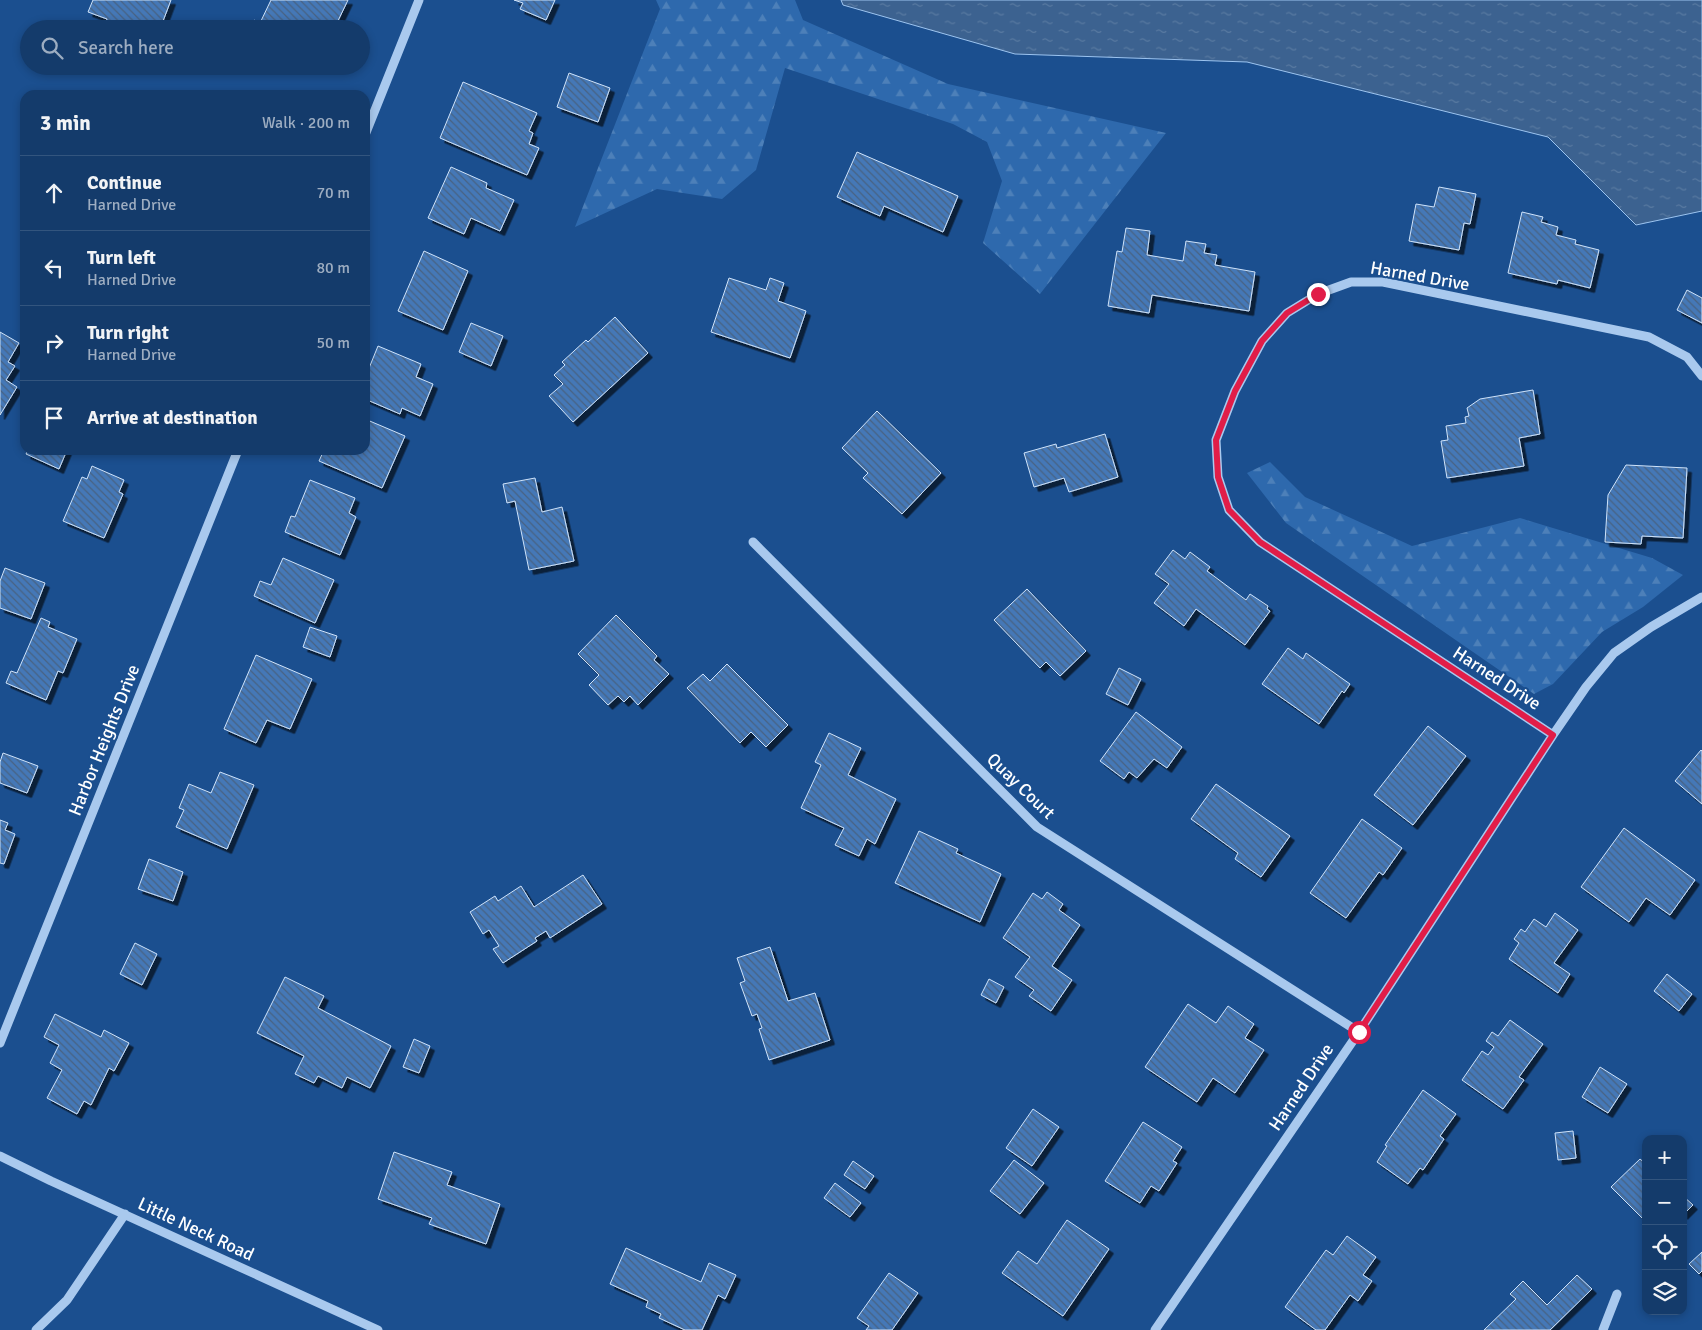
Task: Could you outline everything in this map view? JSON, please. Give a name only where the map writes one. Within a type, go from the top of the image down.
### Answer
[{"type":"street","points":[[370,122],[419,0]]},
{"type":"street","name":"Harned Drive","points":[[1553,735],[1260,542],[1229,510],[1218,477],[1216,440],[1235,391],[1262,341],[1287,313],[1318,294],[1351,282],[1383,282],[1648,337],[1687,357],[1702,376]]},
{"type":"street","name":"Harbor Heights Drive","points":[[0,1043],[236,455]]},
{"type":"street","name":"Quay Court","points":[[753,542],[1037,827],[1359,1032]]},
{"type":"street","name":"Harned Drive","points":[[1155,1330],[1359,1032],[1586,687],[1614,653],[1651,627],[1702,597]]},
{"type":"street","name":"Little Neck Road","points":[[0,1156],[356,1325],[378,1330]]},
{"type":"street","points":[[36,1330],[67,1300],[125,1214]]},
{"type":"street","points":[[1603,1330],[1618,1294]]},
{"type":"green space","points":[[656,0],[795,0],[803,20],[948,84],[1166,133],[1040,294],[983,243],[1002,181],[987,142],[953,124],[785,68],[756,170],[722,199],[657,189],[575,227],[660,9]]},
{"type":"green space","points":[[1270,462],[1305,497],[1412,546],[1520,518],[1652,558],[1683,575],[1643,607],[1602,632],[1553,684],[1534,694],[1286,523],[1247,473]]},
{"type":"water","points":[[841,0],[1702,0],[1702,211],[1636,225],[1548,137],[1247,62],[1015,54],[843,5]]},
{"type":"building","points":[[93,0],[171,0],[163,20],[107,20],[88,12]]},
{"type":"building","points":[[271,0],[348,0],[338,20],[261,20]]},
{"type":"building","points":[[514,0],[555,0],[546,20],[520,9],[523,3]]},
{"type":"building","points":[[569,73],[610,88],[598,122],[557,107]]},
{"type":"building","points":[[463,82],[537,113],[529,131],[533,133],[529,144],[539,148],[527,175],[440,138]]},
{"type":"building","points":[[857,152],[958,196],[943,232],[884,206],[880,216],[837,197]]},
{"type":"building","points":[[451,167],[487,183],[486,188],[514,200],[500,231],[471,218],[464,234],[428,218]]},
{"type":"building","points":[[1439,187],[1476,194],[1470,224],[1464,223],[1459,250],[1409,241],[1416,204],[1434,207]]},
{"type":"building","points":[[1522,212],[1543,217],[1541,222],[1558,227],[1556,235],[1576,240],[1575,244],[1599,250],[1590,288],[1558,280],[1557,284],[1508,273]]},
{"type":"building","points":[[1126,228],[1150,231],[1147,255],[1183,261],[1186,241],[1206,244],[1204,253],[1217,255],[1215,265],[1255,272],[1249,311],[1152,295],[1149,313],[1108,306],[1117,251],[1122,252]]},
{"type":"building","points":[[424,251],[468,271],[443,330],[398,311]]},
{"type":"building","points":[[729,278],[766,290],[770,278],[784,283],[778,301],[806,311],[790,358],[711,332]]},
{"type":"building","points":[[1687,290],[1702,298],[1702,323],[1677,310]]},
{"type":"building","points":[[615,317],[648,353],[573,422],[549,396],[563,384],[554,375],[565,365],[562,362],[586,340],[588,342]]},
{"type":"building","points":[[471,323],[503,336],[491,366],[459,352]]},
{"type":"building","points":[[0,332],[19,343],[8,362],[15,366],[6,380],[17,387],[0,415]]},
{"type":"building","points":[[378,346],[421,364],[416,377],[433,384],[420,416],[402,408],[400,414],[370,401],[370,366]]},
{"type":"building","points":[[1533,390],[1540,434],[1519,438],[1524,466],[1447,478],[1441,441],[1448,440],[1446,426],[1466,423],[1465,417],[1469,416],[1467,408],[1480,399]]},
{"type":"building","points":[[877,411],[941,473],[902,514],[863,478],[868,473],[842,448]]},
{"type":"building","points":[[370,421],[405,436],[382,488],[319,461],[322,455],[370,455]]},
{"type":"building","points":[[1105,434],[1118,477],[1069,492],[1064,478],[1034,487],[1024,453],[1056,444],[1057,448]]},
{"type":"building","points":[[28,455],[65,455],[59,469]]},
{"type":"building","points":[[1626,465],[1687,468],[1683,538],[1642,536],[1641,544],[1605,542],[1608,495]]},
{"type":"building","points":[[92,466],[124,480],[119,492],[123,494],[104,538],[63,521],[82,477],[87,479]]},
{"type":"building","points":[[535,478],[542,512],[562,507],[574,561],[529,570],[515,501],[507,503],[503,484]]},
{"type":"building","points":[[310,480],[355,498],[349,513],[356,517],[340,555],[285,532],[291,516],[295,517]]},
{"type":"building","points":[[1173,550],[1185,559],[1190,552],[1210,567],[1207,571],[1246,600],[1250,594],[1268,606],[1267,609],[1270,611],[1245,645],[1196,609],[1184,626],[1154,603],[1169,584],[1155,574]]},
{"type":"building","points":[[283,558],[334,580],[315,623],[254,596],[260,581],[271,585]]},
{"type":"building","points":[[5,568],[45,583],[31,619],[0,608],[0,581]]},
{"type":"building","points":[[1027,589],[1086,651],[1060,676],[1046,662],[1040,668],[994,620]]},
{"type":"building","points":[[616,615],[657,656],[654,660],[669,674],[638,705],[630,696],[624,702],[618,696],[608,705],[589,685],[599,675],[578,654]]},
{"type":"building","points":[[41,618],[50,622],[48,627],[77,639],[63,673],[58,671],[46,700],[6,683],[11,671],[17,673]]},
{"type":"building","points":[[310,627],[337,636],[330,657],[303,647]]},
{"type":"building","points":[[1288,648],[1303,659],[1306,653],[1350,684],[1344,693],[1342,691],[1319,724],[1262,684]]},
{"type":"building","points":[[256,655],[312,679],[290,729],[267,720],[256,743],[224,729]]},
{"type":"building","points":[[727,664],[788,725],[766,747],[751,732],[740,743],[687,688],[703,674],[710,681]]},
{"type":"building","points":[[1119,668],[1141,679],[1128,705],[1106,694]]},
{"type":"building","points":[[1136,712],[1182,747],[1167,768],[1154,759],[1137,778],[1129,772],[1124,779],[1100,761]]},
{"type":"building","points":[[1428,726],[1466,756],[1413,825],[1374,795]]},
{"type":"building","points":[[829,733],[861,748],[848,775],[896,799],[875,844],[867,839],[859,856],[835,845],[844,828],[801,808],[821,765],[815,762]]},
{"type":"building","points":[[1702,751],[1702,804],[1675,781]]},
{"type":"building","points":[[3,753],[38,766],[27,793],[0,783],[0,762]]},
{"type":"building","points":[[220,772],[254,785],[227,849],[176,827],[184,810],[179,808],[189,784],[211,793]]},
{"type":"building","points":[[1216,784],[1290,836],[1261,877],[1235,859],[1238,853],[1191,819]]},
{"type":"building","points":[[1362,819],[1402,848],[1383,875],[1379,872],[1346,918],[1310,893]]},
{"type":"building","points":[[0,820],[8,823],[5,830],[15,834],[4,864],[0,863]]},
{"type":"building","points":[[1624,828],[1695,880],[1670,915],[1646,898],[1629,922],[1581,887]]},
{"type":"building","points":[[919,831],[958,849],[956,853],[1001,874],[980,922],[895,883]]},
{"type":"building","points":[[149,859],[183,872],[173,901],[138,889]]},
{"type":"building","points":[[583,875],[602,904],[550,938],[546,931],[535,938],[537,941],[503,963],[493,949],[499,946],[489,930],[483,934],[470,912],[495,896],[498,901],[521,886],[534,907]]},
{"type":"building","points":[[1047,892],[1063,904],[1059,910],[1080,925],[1052,966],[1072,980],[1051,1011],[1029,996],[1034,990],[1015,977],[1030,957],[1003,938],[1033,893],[1042,899]]},
{"type":"building","points":[[1555,913],[1578,930],[1554,963],[1570,974],[1558,993],[1509,959],[1519,943],[1514,939],[1521,929],[1525,932],[1534,919],[1546,927]]},
{"type":"building","points":[[135,943],[157,954],[142,985],[120,974]]},
{"type":"building","points":[[770,947],[788,1001],[815,993],[830,1040],[769,1060],[759,1029],[762,1028],[757,1014],[752,1016],[740,983],[745,981],[737,958]]},
{"type":"building","points":[[1667,974],[1692,994],[1679,1011],[1654,991]]},
{"type":"building","points":[[285,977],[324,996],[318,1008],[391,1046],[370,1088],[347,1077],[342,1088],[318,1076],[314,1083],[295,1074],[304,1056],[257,1033]]},
{"type":"building","points":[[989,979],[1004,987],[996,1003],[981,995]]},
{"type":"building","points":[[1188,1004],[1216,1023],[1228,1006],[1254,1024],[1245,1038],[1264,1050],[1235,1093],[1213,1078],[1197,1102],[1145,1067]]},
{"type":"building","points":[[55,1014],[101,1037],[104,1030],[129,1043],[114,1071],[109,1068],[91,1105],[84,1101],[77,1114],[47,1098],[62,1070],[50,1063],[59,1045],[44,1037]]},
{"type":"building","points":[[1510,1020],[1543,1044],[1519,1077],[1524,1080],[1503,1109],[1462,1080],[1482,1051],[1488,1055],[1494,1047],[1486,1041],[1492,1032],[1498,1036]]},
{"type":"building","points":[[414,1039],[430,1046],[419,1073],[403,1067]]},
{"type":"building","points":[[1600,1067],[1627,1084],[1608,1113],[1582,1097]]},
{"type":"building","points":[[1423,1090],[1456,1114],[1440,1136],[1444,1139],[1423,1170],[1420,1168],[1408,1184],[1377,1162],[1387,1146],[1385,1145]]},
{"type":"building","points":[[1033,1109],[1059,1127],[1032,1166],[1006,1148]]},
{"type":"building","points":[[1143,1122],[1182,1147],[1173,1161],[1177,1163],[1159,1191],[1151,1186],[1140,1203],[1105,1181]]},
{"type":"building","points":[[1573,1131],[1576,1158],[1558,1160],[1555,1133]]},
{"type":"building","points":[[394,1152],[452,1172],[447,1185],[500,1204],[486,1244],[429,1224],[432,1218],[378,1199]]},
{"type":"building","points":[[1640,1159],[1642,1161],[1642,1218],[1611,1187]]},
{"type":"building","points":[[1014,1160],[1044,1183],[1020,1214],[990,1191]]},
{"type":"building","points":[[853,1161],[874,1176],[865,1189],[844,1175]]},
{"type":"building","points":[[835,1183],[861,1203],[850,1217],[824,1198]]},
{"type":"building","points":[[1687,1200],[1693,1205],[1687,1211]]},
{"type":"building","points":[[1067,1220],[1109,1249],[1063,1316],[1002,1273],[1018,1251],[1037,1264]]},
{"type":"building","points":[[1347,1236],[1376,1257],[1363,1275],[1372,1281],[1358,1301],[1350,1295],[1325,1330],[1316,1330],[1285,1307],[1326,1250],[1333,1255]]},
{"type":"building","points":[[626,1248],[701,1282],[709,1263],[736,1275],[725,1299],[718,1295],[702,1330],[685,1330],[659,1318],[661,1314],[646,1307],[648,1301],[610,1284]]},
{"type":"building","points":[[1702,1252],[1702,1271],[1699,1274],[1689,1264]]},
{"type":"building","points":[[889,1273],[918,1293],[892,1330],[866,1330],[869,1326],[857,1318]]},
{"type":"building","points":[[1577,1275],[1592,1289],[1550,1330],[1484,1330],[1516,1299],[1510,1294],[1523,1281],[1547,1305]]},
{"type":"route","points":[[1318,294],[1287,313],[1262,341],[1235,391],[1216,440],[1218,477],[1229,510],[1260,542],[1553,735],[1359,1032]]}]
